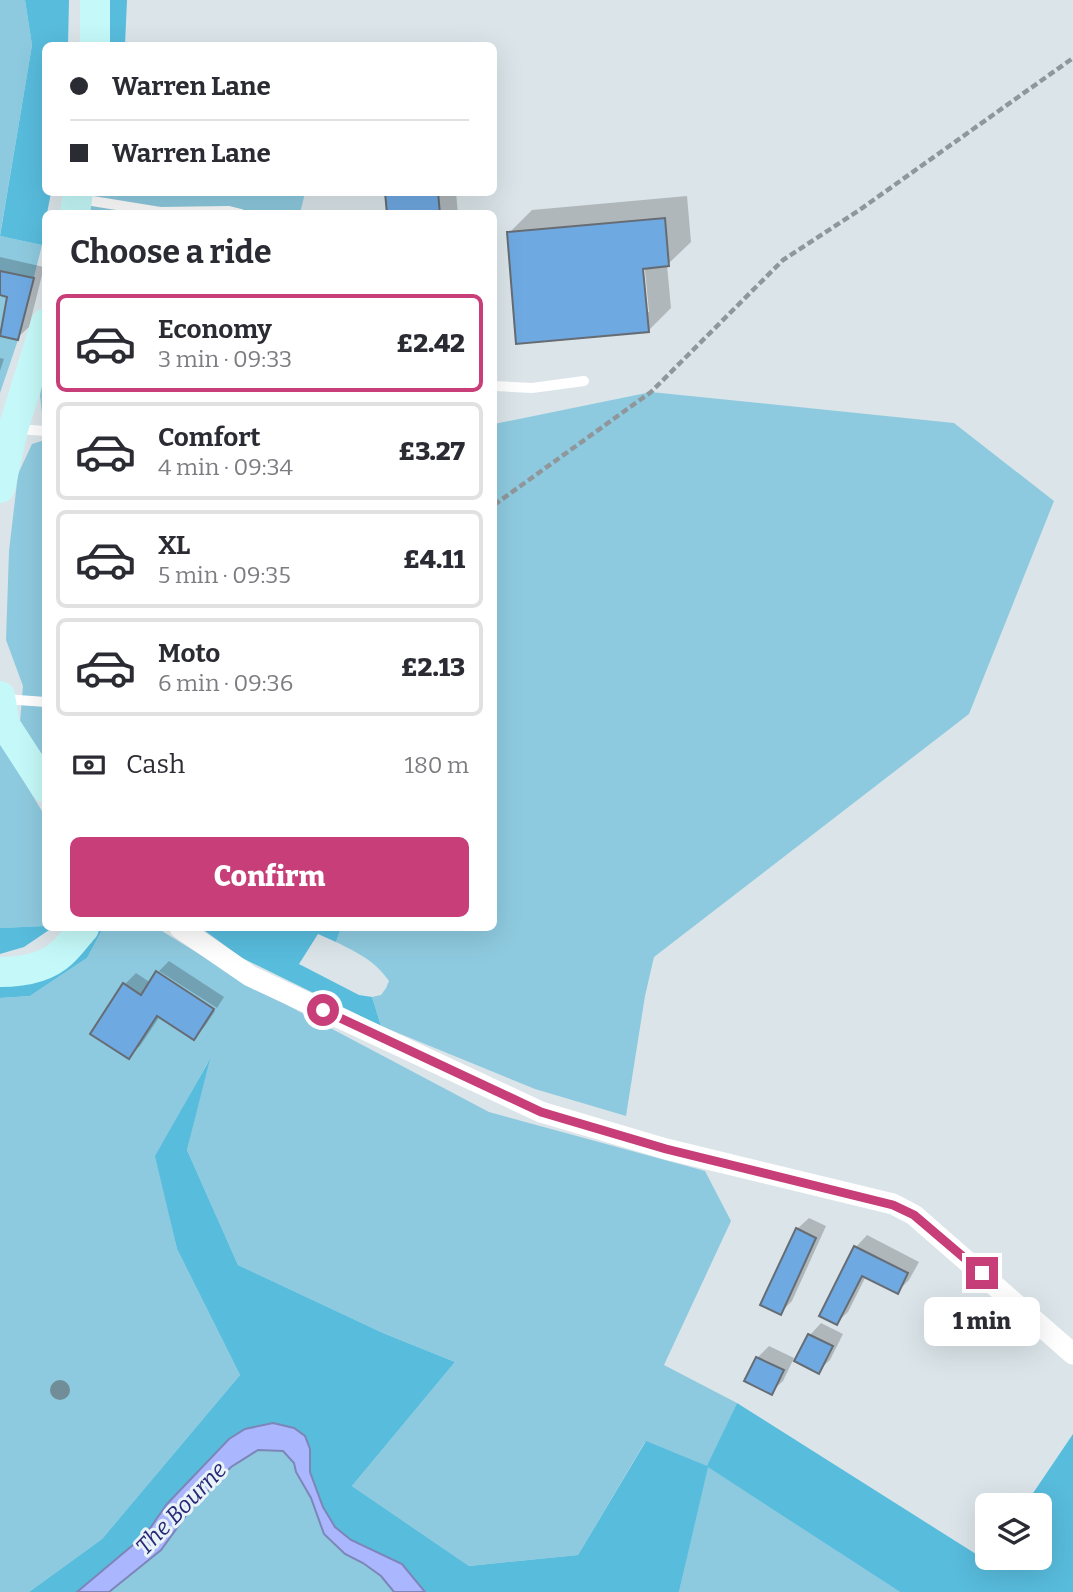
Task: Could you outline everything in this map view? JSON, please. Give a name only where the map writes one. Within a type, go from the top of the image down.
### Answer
[{"type":"main road","points":[[94,0],[94,42]]},
{"type":"main road","points":[[0,488],[13,429],[42,336]]},
{"type":"main road","points":[[0,697],[5,725],[42,782]]},
{"type":"main road","points":[[0,972],[39,967],[61,954],[81,931]]},
{"type":"street","points":[[184,931],[250,976],[541,1112],[666,1149],[893,1205],[914,1215],[1073,1354]]},
{"type":"lane","points":[[77,201],[145,210]]},
{"type":"lane","points":[[497,386],[532,388],[584,381]]},
{"type":"lane","points":[[13,429],[42,431]]},
{"type":"lane","points":[[0,697],[42,702]]},
{"type":"path","points":[[497,503],[651,392],[783,260],[858,212],[1073,58]]},
{"type":"shaded area","points":[[0,0],[25,0],[32,45],[0,235]]},
{"type":"shaded area","points":[[25,0],[69,0],[68,42],[42,42],[42,196],[50,196],[48,210],[42,210],[42,245],[0,236],[32,45]]},
{"type":"shaded area","points":[[102,0],[127,0],[125,42],[102,42]]},
{"type":"shaded area","points":[[89,196],[304,196],[301,210],[87,210]]},
{"type":"shaded area","points":[[0,236],[42,245],[18,340],[0,393]]},
{"type":"shaded area","points":[[651,392],[954,423],[1054,501],[969,714],[654,957],[626,1116],[535,1089],[381,1026],[372,997],[381,995],[389,981],[371,962],[336,942],[340,931],[497,931],[497,423]]},
{"type":"shaded area","points":[[42,441],[42,756],[20,722],[23,686],[6,640],[9,551],[18,474],[32,444]]},
{"type":"shaded area","points":[[0,742],[42,811],[42,926],[0,928]]},
{"type":"shaded area","points":[[42,926],[42,931],[48,931],[24,947],[0,954],[0,928]]},
{"type":"shaded area","points":[[85,931],[101,931],[87,958],[30,996],[0,998],[0,980]]},
{"type":"shaded area","points":[[101,931],[162,931],[251,986],[489,1112],[705,1171],[731,1221],[664,1365],[737,1403],[708,1466],[900,1592],[679,1592],[707,1467],[645,1442],[578,1555],[469,1566],[352,1486],[455,1362],[383,1333],[238,1265],[187,1150],[208,1062],[156,1156],[177,1249],[240,1375],[102,1539],[29,1592],[0,1592],[0,998],[30,996],[87,958]]},
{"type":"shaded area","points":[[205,931],[340,931],[336,942],[318,934],[299,964],[359,995],[372,997],[381,1026],[242,958]]},
{"type":"shaded area","points":[[210,1059],[187,1150],[238,1265],[383,1333],[455,1362],[352,1486],[469,1566],[578,1555],[646,1441],[707,1466],[737,1403],[975,1553],[975,1570],[1052,1570],[1052,1493],[1033,1493],[1073,1434],[1073,1592],[900,1592],[708,1467],[679,1592],[425,1592],[402,1564],[351,1540],[335,1527],[323,1507],[310,1472],[310,1449],[294,1428],[167,1504],[146,1534],[77,1592],[29,1592],[102,1539],[240,1375],[177,1249],[155,1156]]},
{"type":"shaded area","points":[[258,1450],[283,1451],[294,1463],[324,1534],[345,1554],[381,1576],[394,1592],[109,1592],[161,1550],[190,1510],[231,1467]]},
{"type":"water","name":"The Bourne","points":[[273,1423],[294,1428],[305,1436],[310,1449],[310,1472],[323,1507],[335,1527],[351,1540],[402,1564],[425,1592],[394,1592],[381,1576],[345,1554],[324,1534],[294,1463],[283,1451],[258,1450],[231,1467],[190,1510],[161,1550],[109,1592],[77,1592],[146,1534],[167,1504],[229,1439],[245,1429]]},
{"type":"building","points":[[385,196],[438,196],[440,210],[387,210]]},
{"type":"building","points":[[665,218],[669,266],[643,269],[649,332],[516,344],[507,232]]},
{"type":"building","points":[[0,271],[34,278],[18,340],[0,336],[7,297],[0,295]]},
{"type":"building","points":[[156,971],[214,1009],[194,1040],[157,1016],[129,1059],[90,1034],[123,983],[141,995]]},
{"type":"building","points":[[796,1228],[816,1238],[781,1315],[760,1305]]},
{"type":"building","points":[[854,1246],[908,1273],[898,1294],[862,1276],[837,1325],[819,1316]]},
{"type":"building","points":[[808,1334],[833,1346],[819,1374],[794,1361]]},
{"type":"building","points":[[756,1357],[784,1370],[772,1395],[744,1381]]},
{"type":"route","points":[[323,1010],[541,1112],[666,1149],[893,1205],[914,1215],[982,1273]]}]
